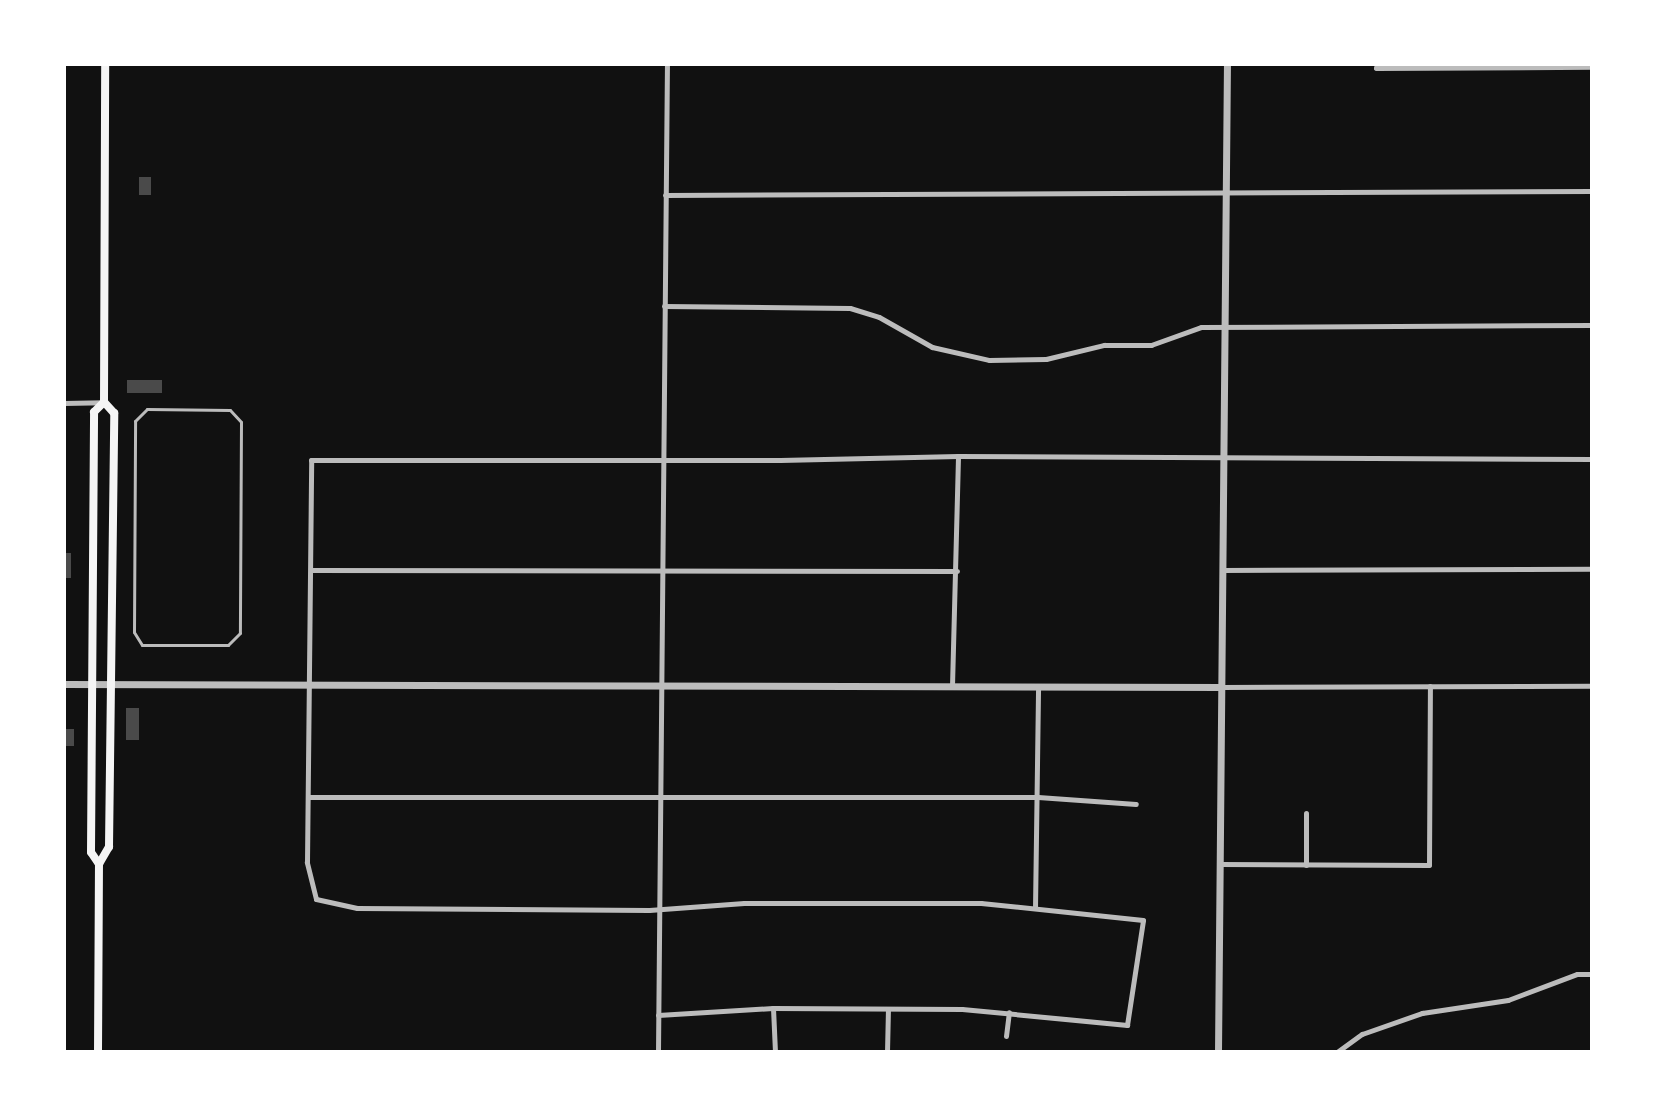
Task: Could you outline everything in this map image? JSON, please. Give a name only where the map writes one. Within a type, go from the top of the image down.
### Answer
[{"type":"main road","points":[[98,1052],[99,864],[109,847],[114,413],[104,402],[107,64]]},
{"type":"main road","points":[[99,864],[91,852],[91,683],[94,412],[104,402]]},
{"type":"street","points":[[658,1052],[667,64]]},
{"type":"street","points":[[1218,1052],[1227,64]]},
{"type":"street","points":[[1376,66],[1592,67]]},
{"type":"street","points":[[665,195],[1592,191]]},
{"type":"street","points":[[664,306],[850,308],[879,317],[932,347],[989,360],[1046,359],[1104,345],[1151,345],[1201,327],[1592,325]]},
{"type":"street","points":[[64,403],[104,402]]},
{"type":"street","points":[[952,686],[958,456]]},
{"type":"street","points":[[658,1015],[773,1008],[888,1009],[1009,1012],[1127,1025],[1143,920],[981,903],[744,903],[659,910],[357,908],[316,899],[307,862],[311,460],[958,456],[1592,459]]},
{"type":"street","points":[[1222,570],[1592,569]]},
{"type":"street","points":[[311,570],[957,571]]},
{"type":"street","points":[[64,684],[1592,686]]},
{"type":"street","points":[[1035,909],[1038,686]]},
{"type":"street","points":[[1220,864],[1429,865],[1430,686]]},
{"type":"street","points":[[308,797],[1038,797],[1136,804]]},
{"type":"street","points":[[1306,813],[1306,865]]},
{"type":"street","points":[[1337,1052],[1362,1034],[1422,1013],[1508,1000],[1577,974],[1592,974]]},
{"type":"street","points":[[773,1008],[775,1052]]},
{"type":"street","points":[[887,1052],[888,1009]]},
{"type":"street","points":[[1006,1036],[1009,1012]]},
{"type":"lane","points":[[147,409],[230,410],[241,422],[240,633],[228,645],[142,645],[134,632],[135,421],[147,409]]},
{"type":"building","points":[[139,177],[151,177],[151,195],[139,195]]},
{"type":"building","points":[[127,380],[162,380],[162,393],[127,393]]},
{"type":"building","points":[[64,553],[71,553],[71,578],[64,578]]},
{"type":"building","points":[[126,708],[139,708],[139,740],[126,740]]},
{"type":"building","points":[[64,729],[74,729],[74,746],[64,746]]}]
